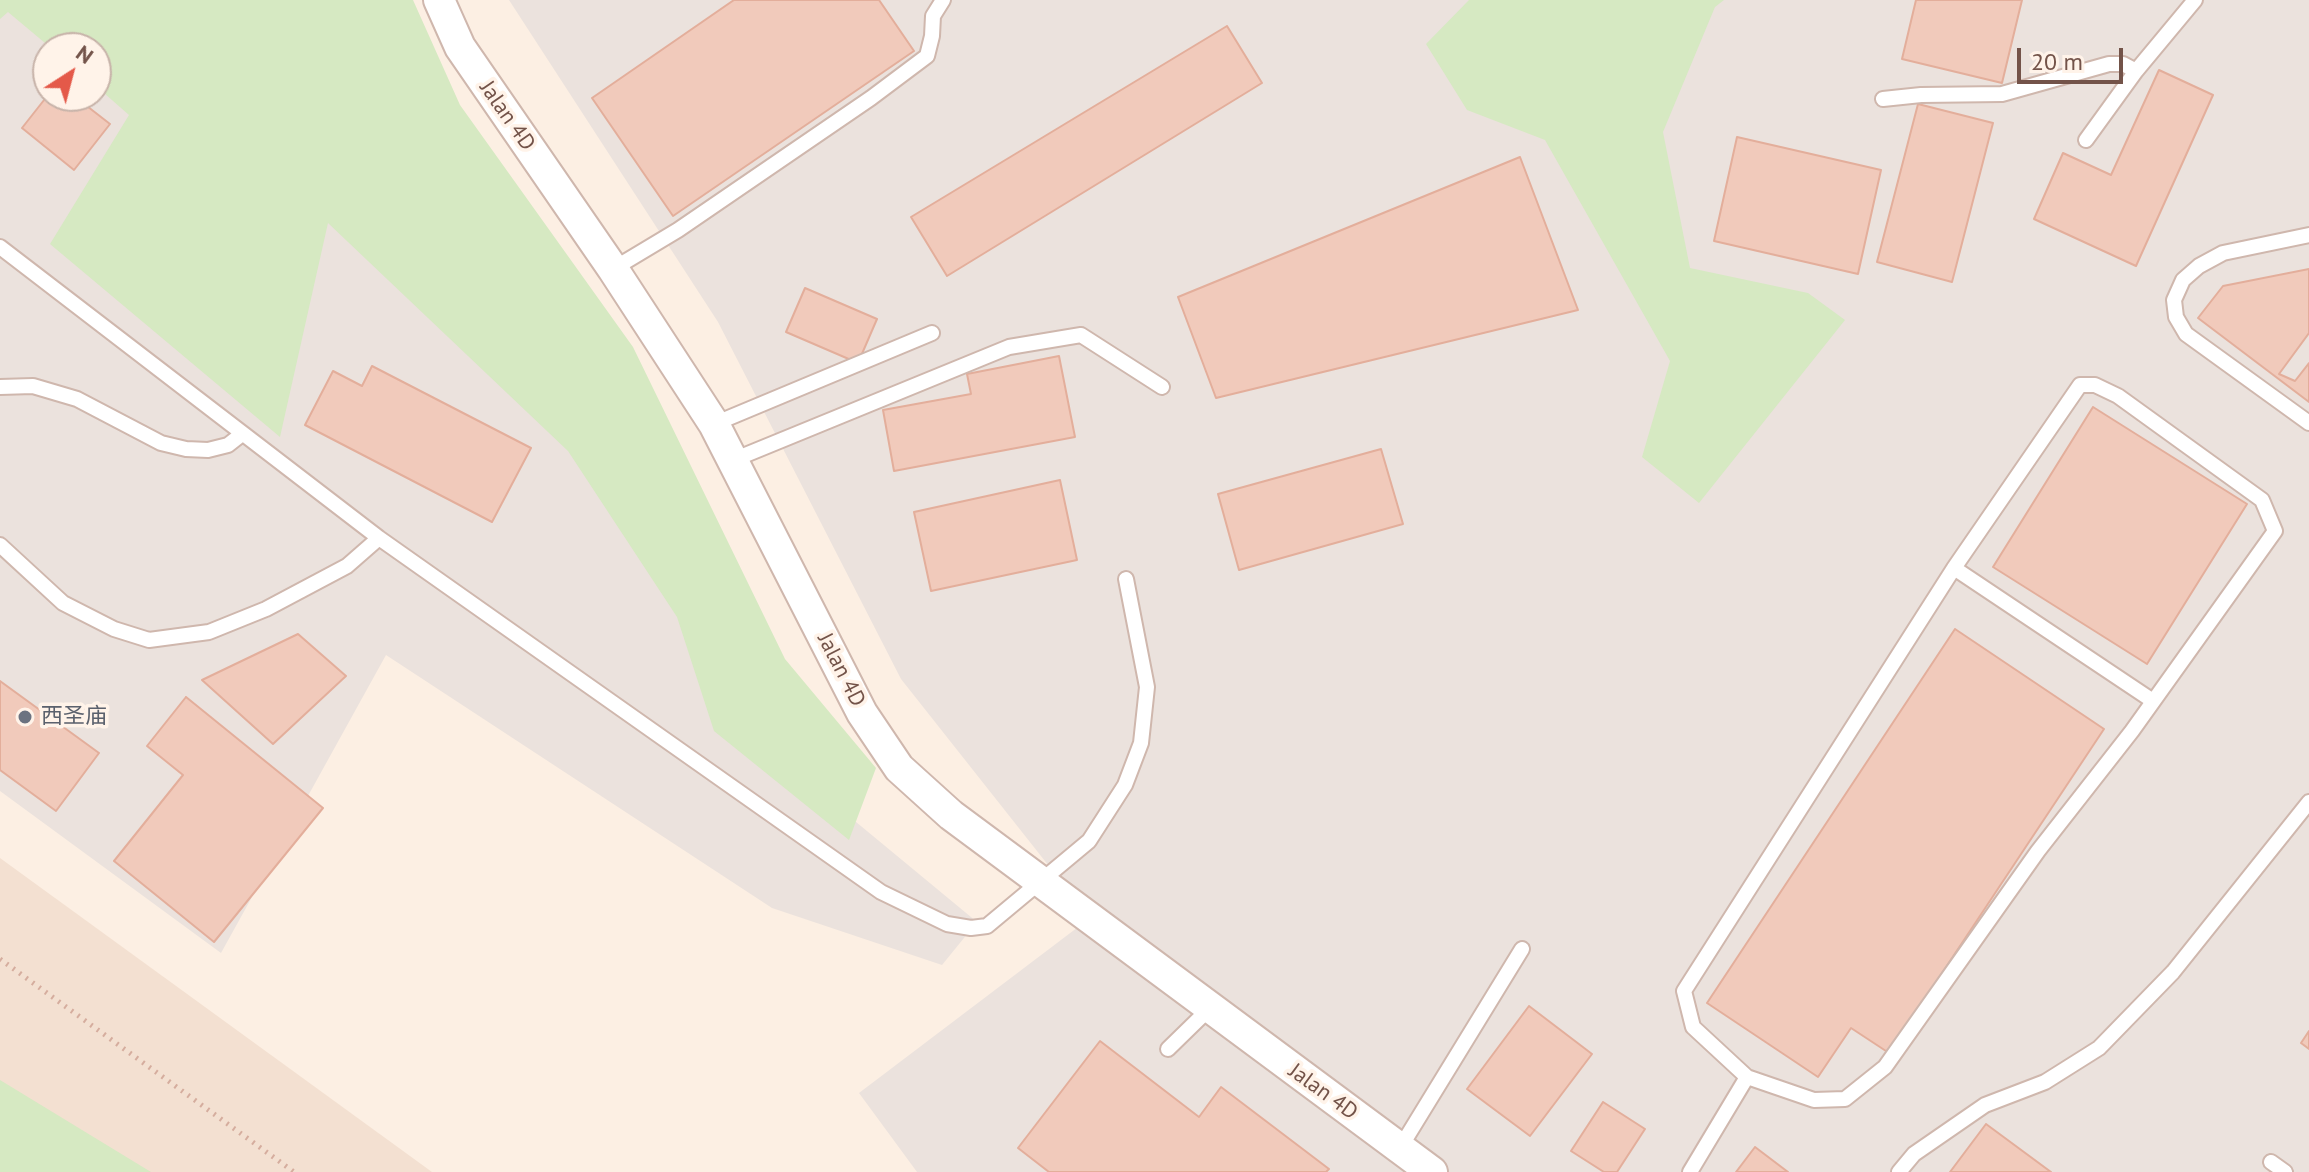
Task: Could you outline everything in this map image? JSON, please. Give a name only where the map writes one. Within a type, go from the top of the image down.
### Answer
[{"type":"street","name":"Jalan 4D","points":[[439,0],[460,47],[613,269],[714,424],[862,713],[899,768],[951,815],[1414,1163]]},
{"type":"lane","points":[[613,269],[691,222],[927,56],[933,16],[943,0]]},
{"type":"lane","points":[[2086,140],[2136,71],[2195,0]]},
{"type":"lane","points":[[1883,99],[1921,95],[2002,94],[2109,64],[2123,64],[2136,71]]},
{"type":"lane","points":[[2309,235],[2223,253],[2199,266],[2183,280],[2174,300],[2176,317],[2186,334],[2309,423]]},
{"type":"lane","points":[[0,247],[379,538],[881,892],[947,924],[971,928],[987,926],[1089,841],[1125,785],[1141,743],[1147,687],[1126,579]]},
{"type":"lane","points":[[714,424],[932,333]]},
{"type":"lane","points":[[733,460],[1009,347],[1081,335],[1162,387]]},
{"type":"lane","points":[[2080,385],[2095,385],[2118,396],[2262,500],[2275,531],[2153,701],[2038,851],[1885,1067],[1845,1099],[1814,1100],[1747,1077],[1693,1027],[1684,991],[1954,568],[2080,385]]},
{"type":"lane","points":[[0,387],[33,386],[77,399],[161,443],[186,449],[208,450],[228,445],[242,434]]},
{"type":"lane","points":[[0,545],[63,603],[114,629],[149,640],[209,632],[266,609],[347,566],[379,538]]},
{"type":"lane","points":[[1954,568],[2153,701]]},
{"type":"lane","points":[[1899,1172],[1914,1154],[1985,1105],[2045,1082],[2099,1048],[2173,972],[2309,802]]},
{"type":"lane","points":[[1414,1163],[1522,949]]},
{"type":"lane","points":[[1168,1049],[1209,1009]]},
{"type":"lane","points":[[1690,1172],[1747,1077]]},
{"type":"lane","points":[[2271,1162],[2285,1172]]},
{"type":"path","points":[[0,959],[294,1172]]},
{"type":"shaded area","points":[[0,0],[348,0],[850,817],[977,922],[942,965],[772,908],[386,655],[221,953],[0,791]]},
{"type":"shaded area","points":[[509,0],[2309,0],[2309,1172],[917,1172],[859,1093],[1090,918],[901,679],[718,322]]},
{"type":"shaded area","points":[[0,858],[432,1172],[0,1172]]},
{"type":"green space","points":[[0,0],[413,0],[460,105],[633,347],[785,659],[876,768],[849,840],[714,731],[677,617],[568,451],[328,223],[280,437],[50,244],[129,115],[112,100],[112,32],[32,32],[8,12],[0,19]]},
{"type":"green space","points":[[1469,0],[1724,0],[1715,7],[1663,132],[1690,268],[1808,293],[1845,320],[1699,503],[1642,457],[1670,361],[1545,140],[1467,110],[1426,44]]},
{"type":"green space","points":[[0,1080],[151,1172],[0,1172]]},
{"type":"building","points":[[734,0],[879,0],[914,51],[673,216],[592,98]]},
{"type":"building","points":[[1916,0],[2022,0],[2002,83],[1902,59]]},
{"type":"building","points":[[1227,26],[1262,83],[947,276],[911,217]]},
{"type":"building","points":[[2159,70],[2213,95],[2136,266],[2034,219],[2063,153],[2111,175]]},
{"type":"building","points":[[1918,104],[1993,123],[1952,282],[1877,262]]},
{"type":"building","points":[[35,112],[95,112],[110,124],[74,170],[22,128]]},
{"type":"building","points":[[1737,137],[1881,170],[1858,274],[1714,241]]},
{"type":"building","points":[[1520,157],[1578,310],[1216,398],[1178,297]]},
{"type":"building","points":[[2309,269],[2309,333],[2279,374],[2295,381],[2309,363],[2309,402],[2198,318],[2223,286]]},
{"type":"building","points":[[805,288],[877,319],[858,363],[786,332]]},
{"type":"building","points":[[1059,356],[1075,437],[894,471],[883,410],[971,394],[967,374]]},
{"type":"building","points":[[372,366],[531,448],[492,522],[305,425],[333,371],[362,386]]},
{"type":"building","points":[[2093,407],[2247,504],[2147,664],[1993,567]]},
{"type":"building","points":[[1381,449],[1403,524],[1239,570],[1218,494]]},
{"type":"building","points":[[1060,480],[1077,560],[931,591],[914,512]]},
{"type":"building","points":[[1955,629],[2104,729],[1889,1053],[1851,1028],[1818,1077],[1707,1003]]},
{"type":"building","points":[[298,634],[346,676],[273,744],[202,680]]},
{"type":"building","name":"西圣庙","points":[[0,681],[99,753],[56,811],[0,770]]},
{"type":"building","points":[[186,697],[323,808],[214,942],[114,861],[183,775],[147,746]]},
{"type":"building","points":[[1529,1006],[1592,1054],[1530,1136],[1467,1089]]},
{"type":"building","points":[[2309,1031],[2309,1049],[2301,1043]]},
{"type":"building","points":[[1100,1041],[1199,1117],[1221,1087],[1329,1169],[1326,1172],[1049,1172],[1018,1148]]},
{"type":"building","points":[[1603,1102],[1645,1129],[1617,1172],[1604,1172],[1571,1151]]},
{"type":"building","points":[[1986,1124],[2051,1172],[1950,1172]]},
{"type":"building","points":[[1755,1147],[1788,1172],[1736,1172]]},
{"type":"place","name":"西圣庙","points":[[25,717]]}]
